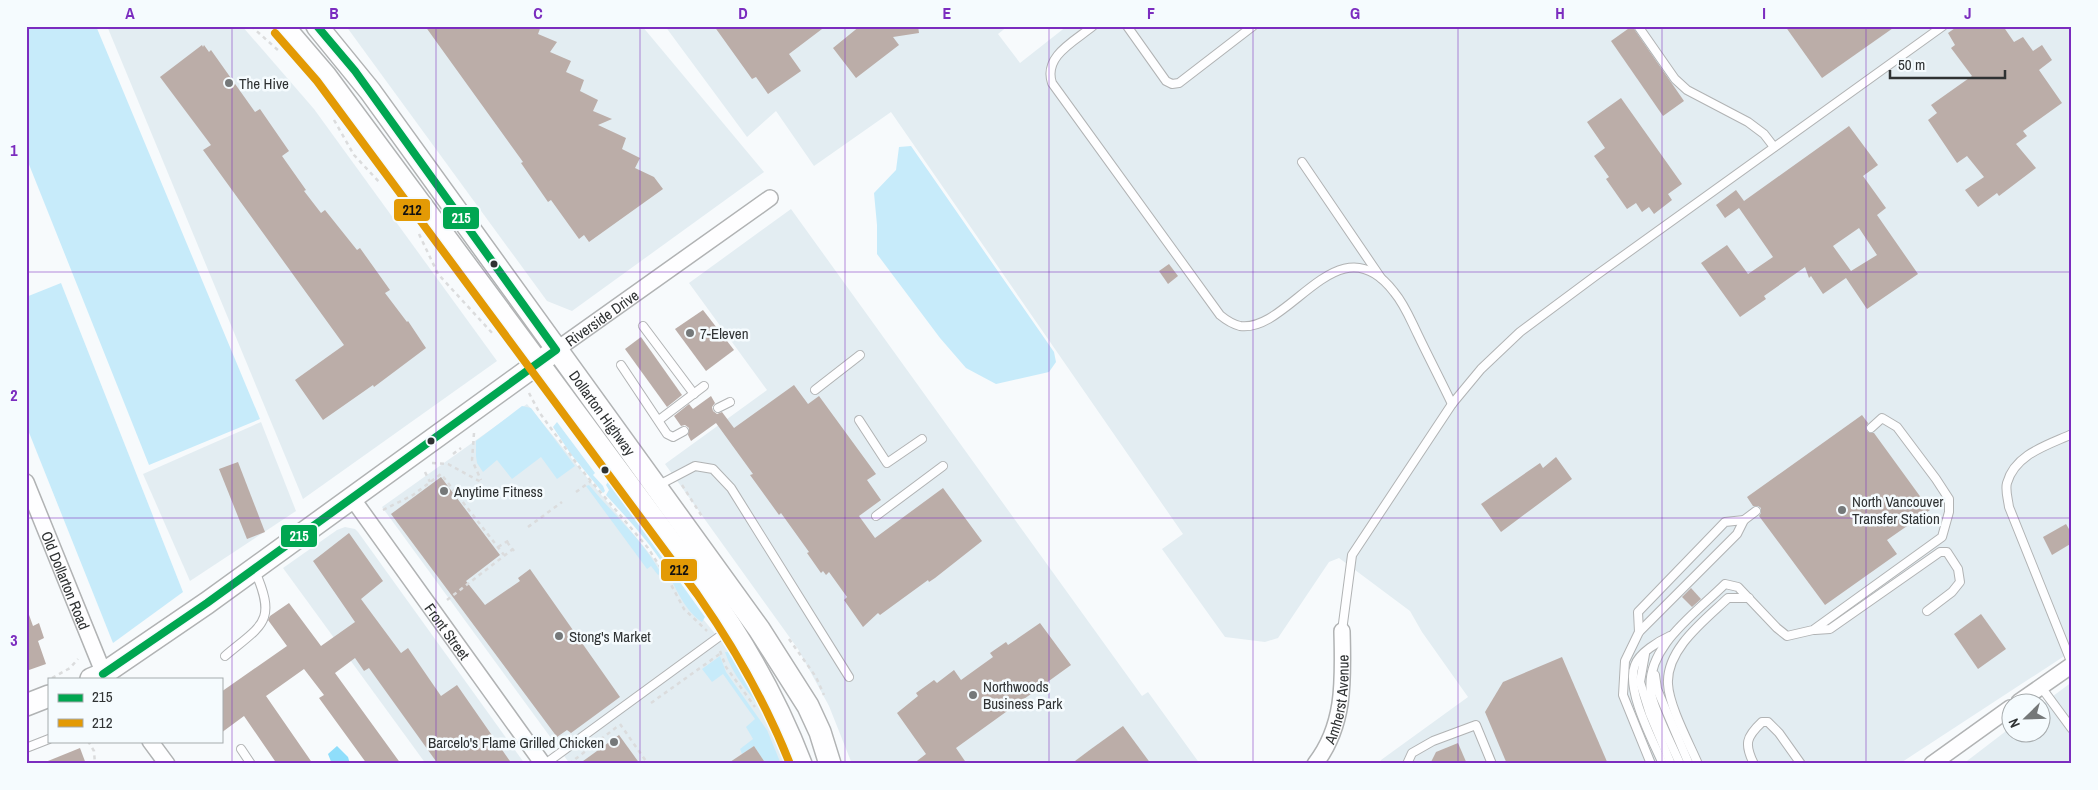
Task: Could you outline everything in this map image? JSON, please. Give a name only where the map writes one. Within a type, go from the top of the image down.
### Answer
[{"type":"main road","name":"Dollarton Highway","points":[[283,26],[325,75],[538,364],[740,620],[796,684],[820,732],[830,764]]},
{"type":"main road","name":"Dollarton Highway","points":[[317,26],[360,77],[656,486],[740,620],[765,683],[791,737],[801,764]]},
{"type":"main road","name":"Riverside Drive","points":[[100,677],[207,603],[556,350]]},
{"type":"main road","points":[[26,705],[48,696]]},
{"type":"street","name":"Riverside Drive","points":[[556,350],[770,198]]},
{"type":"street","name":"Old Dollarton Road","points":[[26,482],[100,677]]},
{"type":"street","name":"Front Street","points":[[352,498],[544,764]]},
{"type":"street","name":"Amherst Avenue","points":[[1316,764],[1332,734],[1340,710],[1342,631]]},
{"type":"street","points":[[2034,692],[2072,665]]},
{"type":"street","points":[[1932,764],[2000,715]]},
{"type":"street","points":[[151,742],[167,764]]},
{"type":"lane","points":[[1093,26],[1055,58],[1050,67],[1052,83],[1220,315],[1240,326],[1259,323],[1328,275],[1342,269],[1365,270],[1382,278]]},
{"type":"lane","points":[[1127,26],[1166,81],[1172,84],[1179,83],[1253,26]]},
{"type":"lane","points":[[1638,26],[1675,79],[1687,90],[1748,122],[1764,134],[1774,147]]},
{"type":"lane","points":[[1342,631],[1352,555],[1452,404],[1481,369],[1520,332],[1943,26]]},
{"type":"lane","points":[[1302,162],[1407,311],[1452,404]]},
{"type":"lane","points":[[643,326],[694,394]]},
{"type":"lane","points":[[815,390],[860,355]]},
{"type":"lane","points":[[621,365],[667,434],[673,437],[684,431]]},
{"type":"lane","points":[[659,420],[704,386]]},
{"type":"lane","points":[[718,408],[730,402]]},
{"type":"lane","points":[[1813,630],[1942,537],[1949,512],[1948,499],[1936,479],[1897,427],[1882,418],[1871,428]]},
{"type":"lane","points":[[859,420],[887,463],[922,439]]},
{"type":"lane","points":[[2072,434],[2031,453],[2014,467],[2007,484],[2009,507],[2072,665]]},
{"type":"lane","points":[[656,486],[695,466],[714,469],[731,488],[849,678]]},
{"type":"lane","points":[[876,516],[942,466]]},
{"type":"lane","points":[[1651,764],[1623,695],[1625,661],[1639,632],[1737,534],[1744,520],[1756,511]]},
{"type":"lane","points":[[1639,632],[1638,612],[1725,522],[1744,520]]},
{"type":"lane","points":[[1680,764],[1651,694],[1651,672],[1657,655],[1672,636],[1725,584],[1738,587],[1787,636],[1830,628],[1940,552],[1947,552],[1958,569],[1960,582],[1952,592],[1927,611]]},
{"type":"lane","points":[[225,656],[260,626],[265,618],[266,606],[263,590],[254,568]]},
{"type":"lane","points":[[1698,764],[1672,702],[1668,684],[1672,662],[1687,639],[1728,598],[1748,598]]},
{"type":"lane","points":[[544,764],[714,641],[740,620]]},
{"type":"lane","points":[[1663,764],[1635,693],[1633,679],[1635,664],[1657,642],[1672,636]]},
{"type":"lane","points":[[1645,654],[1640,682],[1650,714],[1672,764]]},
{"type":"lane","points":[[1654,664],[1657,689],[1688,764]]},
{"type":"lane","points":[[2041,687],[2072,729]]},
{"type":"lane","points":[[1754,764],[1748,751],[1747,741],[1752,732],[1762,722],[1768,722],[1779,732],[1801,764]]},
{"type":"lane","points":[[1407,764],[1412,753],[1433,741],[1476,725],[1492,764]]},
{"type":"lane","points":[[26,748],[48,739]]},
{"type":"lane","points":[[241,749],[251,764]]},
{"type":"path","points":[[251,26],[281,53]]},
{"type":"path","points":[[332,114],[339,132],[354,155],[382,184]]},
{"type":"path","points":[[418,232],[438,274],[495,337]]},
{"type":"path","points":[[532,399],[549,426],[590,480],[648,548],[684,609],[706,630],[714,641],[726,667],[757,711]]},
{"type":"path","points":[[428,463],[448,464],[481,482],[472,460],[472,445],[479,406]]},
{"type":"path","points":[[453,454],[462,448]]},
{"type":"path","points":[[425,472],[430,482]]},
{"type":"path","points":[[383,510],[409,498],[438,476],[443,475],[504,556]]},
{"type":"path","points":[[576,492],[590,480]]},
{"type":"path","points":[[528,526],[562,502]]},
{"type":"path","points":[[498,548],[511,539]]},
{"type":"path","points":[[446,600],[514,550],[507,542]]},
{"type":"path","points":[[651,703],[721,653]]},
{"type":"path","points":[[53,678],[70,668],[78,659]]},
{"type":"path","points":[[569,764],[628,719]]},
{"type":"path","points":[[617,721],[648,764]]},
{"type":"path","points":[[89,742],[94,751],[95,764]]},
{"type":"shaded area","points":[[26,26],[96,26],[260,419],[149,465],[26,157]]},
{"type":"shaded area","points":[[107,26],[242,26],[314,109],[497,361],[303,499]]},
{"type":"shaded area","points":[[346,26],[642,26],[764,172],[572,311],[547,301]]},
{"type":"shaded area","points":[[665,26],[1008,26],[998,34],[1020,63],[1067,26],[2072,26],[2072,651],[2009,692],[2000,692],[2000,698],[1899,764],[1379,764],[1381,760],[1468,697],[1422,632],[1410,611],[1339,558],[1329,562],[1278,638],[1265,642],[1225,637],[1162,549],[1183,534],[891,112],[814,166],[776,111],[747,137]]},
{"type":"shaded area","points":[[911,146],[1054,352],[1056,362],[1049,372],[996,384],[966,368],[940,338],[877,254],[874,193],[896,170],[899,147]]},
{"type":"shaded area","points":[[791,209],[1142,696],[1148,692],[1200,764],[852,764],[829,706],[798,649],[665,464],[767,390],[689,283]]},
{"type":"shaded area","points":[[61,283],[183,592],[113,643],[26,425],[26,297]]},
{"type":"shaded area","points":[[527,404],[735,658],[785,745],[790,764],[570,764],[382,507]]},
{"type":"shaded area","points":[[522,406],[531,408],[575,466],[557,479],[541,457],[512,479],[497,460],[483,472],[477,463],[476,441]]},
{"type":"shaded area","points":[[261,422],[296,511],[190,581],[143,474]]},
{"type":"shaded area","points":[[557,422],[595,473],[593,475],[605,491],[603,493],[570,453],[553,427]]},
{"type":"shaded area","points":[[608,482],[705,617],[702,622],[695,617],[684,603],[661,561],[635,527],[606,495],[609,490],[606,485]]},
{"type":"shaded area","points":[[589,485],[645,549],[661,573],[658,575],[651,566],[647,569],[586,486]]},
{"type":"shaded area","points":[[345,527],[355,529],[358,532],[525,764],[426,764],[283,568],[337,530]]},
{"type":"shaded area","points":[[725,652],[730,652],[760,696],[791,764],[788,764],[768,722],[736,675]]},
{"type":"shaded area","points":[[720,656],[726,672],[767,730],[781,764],[766,764],[754,746],[742,754],[740,749],[753,739],[746,727],[755,719],[723,674],[712,682],[702,669]]},
{"type":"shaded area","points":[[2072,682],[2072,764],[1963,764],[2000,736],[2000,742],[2050,742],[2050,698]]},
{"type":"water","points":[[337,746],[348,757],[350,764],[332,764],[328,754]]},
{"type":"building","points":[[425,26],[541,26],[538,34],[557,42],[550,52],[571,61],[566,72],[584,80],[580,91],[598,100],[593,111],[612,119],[598,125],[626,138],[622,149],[640,158],[635,168],[654,177],[663,189],[589,242],[584,235],[579,239],[551,200],[548,202],[521,163],[523,162]]},
{"type":"building","points":[[714,26],[826,26],[789,54],[801,71],[768,94],[756,77],[752,79]]},
{"type":"building","points":[[860,26],[918,26],[919,33],[893,37],[899,45],[856,78],[833,48]]},
{"type":"building","points":[[1632,26],[1684,101],[1663,116],[1611,41]]},
{"type":"building","points":[[1785,26],[1896,26],[1822,78]]},
{"type":"building","points":[[1958,26],[2003,26],[2014,42],[2023,37],[2033,51],[2042,45],[2052,60],[2039,70],[2062,103],[2023,131],[2027,136],[2016,144],[2036,168],[1999,196],[1997,193],[1978,207],[1965,190],[1984,177],[1967,156],[1957,163],[1928,120],[1937,113],[1931,105],[1972,76],[1951,48],[1955,45],[1948,33]]},
{"type":"building","points":[[202,45],[209,52],[211,50],[255,112],[260,109],[289,151],[282,156],[306,190],[304,191],[321,213],[325,210],[357,250],[360,248],[390,290],[385,293],[408,321],[426,348],[374,387],[373,385],[323,420],[295,380],[344,345],[203,150],[211,145],[160,77]]},
{"type":"building","points":[[1621,98],[1682,184],[1668,194],[1672,200],[1654,214],[1649,207],[1642,212],[1636,203],[1627,209],[1606,179],[1609,177],[1594,156],[1605,148],[1587,122]]},
{"type":"building","points":[[1849,126],[1878,165],[1863,176],[1886,208],[1877,215],[1918,274],[1867,309],[1846,278],[1823,294],[1811,276],[1809,278],[1805,267],[1764,296],[1766,299],[1740,317],[1701,263],[1727,245],[1748,274],[1773,257],[1739,208],[1725,218],[1716,205],[1736,190],[1744,201]],"holes":[[[1859,228],[1877,255],[1851,271],[1833,246]]]},
{"type":"building","points":[[1169,264],[1178,276],[1168,284],[1159,271]]},
{"type":"building","points":[[703,310],[734,350],[706,371],[675,329]]},
{"type":"building","points":[[641,337],[682,395],[667,407],[625,349]]},
{"type":"building","points":[[794,385],[808,404],[819,396],[876,474],[867,480],[881,500],[859,516],[875,538],[943,488],[982,541],[935,578],[929,582],[928,580],[880,615],[878,613],[863,627],[844,600],[847,597],[829,572],[826,575],[823,571],[821,573],[807,553],[809,552],[750,475],[753,474],[716,423],[691,441],[688,435],[689,428],[685,425],[681,426],[674,416],[689,404],[693,409],[711,396],[715,403],[712,407],[713,411],[717,414],[722,412],[734,428]]},
{"type":"building","name":"North Vancouver Transfer Station","points":[[1862,415],[1868,423],[1867,431],[1874,433],[1930,510],[1887,540],[1897,554],[1825,605],[1759,516],[1761,508],[1753,506],[1747,497]]},
{"type":"building","points":[[1556,457],[1572,479],[1501,532],[1481,504],[1540,463],[1543,468]]},
{"type":"building","points":[[238,462],[265,532],[247,539],[219,469]]},
{"type":"building","points":[[441,477],[500,555],[466,581],[485,605],[520,581],[518,578],[530,569],[620,697],[571,733],[567,730],[557,737],[391,514]]},
{"type":"building","points":[[2066,524],[2072,534],[2072,543],[2052,555],[2043,537]]},
{"type":"building","points":[[349,533],[383,581],[361,599],[401,653],[408,648],[441,696],[457,685],[512,764],[438,764],[369,668],[364,671],[355,658],[335,673],[401,764],[367,764],[319,698],[324,695],[304,669],[266,696],[313,764],[277,764],[244,716],[222,732],[222,691],[287,646],[268,620],[270,616],[289,603],[321,646],[355,622],[313,561]]},
{"type":"building","points":[[1691,588],[1701,599],[1692,607],[1682,597]]},
{"type":"building","points":[[28,612],[33,626],[39,623],[44,638],[38,641],[46,664],[29,670],[26,661],[26,613]]},
{"type":"building","points":[[1981,614],[2006,649],[1978,669],[1954,634]]},
{"type":"building","name":"Northwoods Business Park","points":[[1040,623],[1071,665],[956,748],[967,764],[913,764],[926,754],[897,713],[918,696],[916,693],[934,680],[937,683],[954,670],[961,680],[993,657],[990,653],[1006,642],[1008,645]]},
{"type":"building","points":[[1562,657],[1608,764],[1507,764],[1485,712],[1503,682]]},
{"type":"building","points":[[1123,726],[1151,764],[1071,764],[1091,749]]},
{"type":"building","points":[[619,735],[640,764],[579,764]]},
{"type":"building","points":[[1458,743],[1467,764],[1430,764],[1436,752]]},
{"type":"building","points":[[754,746],[766,764],[727,764]]},
{"type":"building","points":[[80,748],[86,764],[43,764],[43,763]]},
{"type":"transit line","name":"215","points":[[103,674],[207,603],[556,350],[355,71],[317,26]]},
{"type":"transit line","name":"212","points":[[275,33],[317,81],[697,594],[724,634],[760,697],[790,764]]},
{"type":"place","name":"The Hive","points":[[229,83]]},
{"type":"place","name":"7-Eleven","points":[[690,333]]},
{"type":"place","name":"Anytime Fitness","points":[[444,491]]},
{"type":"place","name":"North Vancouver Transfer Station","points":[[1842,510]]},
{"type":"place","name":"Stong's Market","points":[[559,636]]},
{"type":"place","name":"Northwoods Business Park","points":[[973,695]]},
{"type":"place","name":"Barcelo's Flame Grilled Chicken","points":[[614,742]]}]
